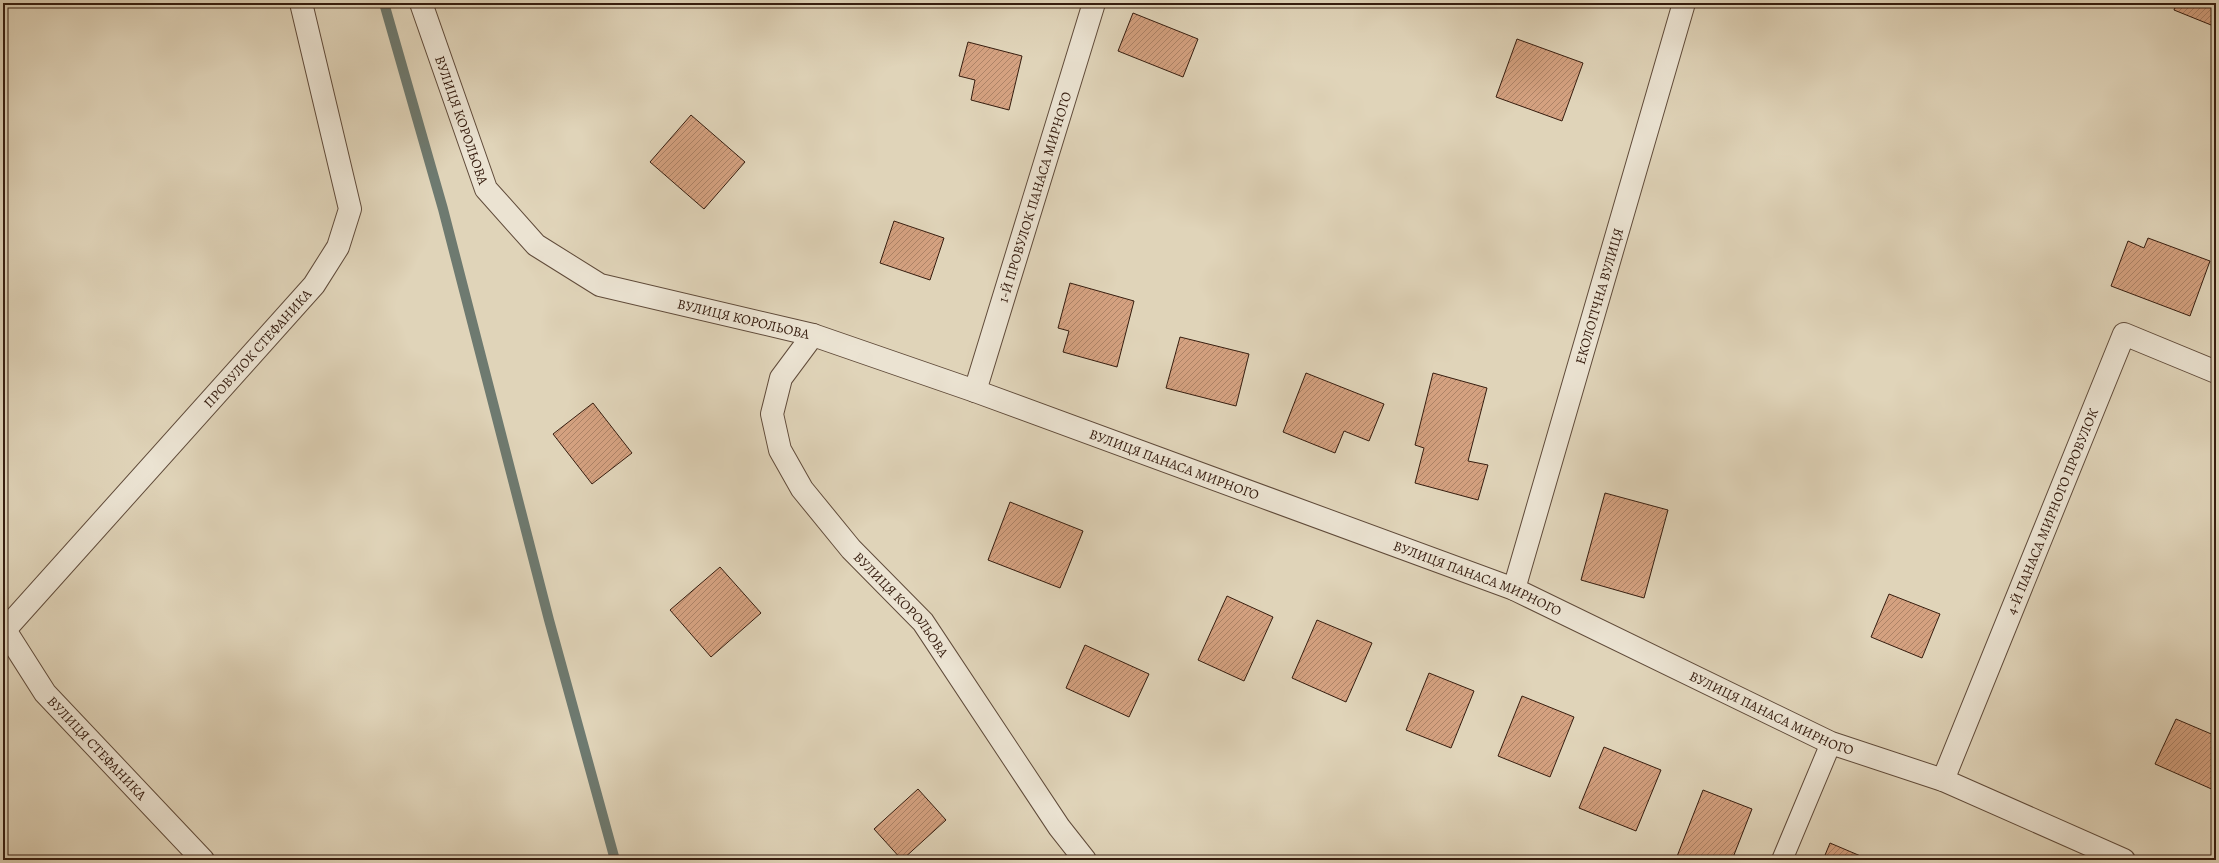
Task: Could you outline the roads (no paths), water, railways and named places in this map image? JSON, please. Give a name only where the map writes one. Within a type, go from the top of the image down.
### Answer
[{"type":"street","name":"ПРОВУЛОК СТЕФАНИКА","points":[[4,629],[314,285],[338,247],[350,209],[301,3]]},
{"type":"street","name":"ВУЛИЦЯ КОРОЛЬОВА","points":[[421,3],[486,190],[536,245],[600,285],[813,335],[781,378],[772,414],[780,450],[802,489],[851,549],[923,622],[1059,827],[1085,860]]},
{"type":"street","name":"1-Й ПРОВУЛОК ПАНАСА МИРНОГО","points":[[975,391],[1094,3]]},
{"type":"street","name":"ЕКОЛОГІЧНА ВУЛИЦЯ","points":[[1514,589],[1684,3]]},
{"type":"street","name":"4-Й ПАНАСА МИРНОГО ПРОВУЛОК","points":[[1943,780],[2124,334],[2216,372]]},
{"type":"street","name":"ВУЛИЦЯ ПАНАСА МИРНОГО","points":[[813,335],[975,391],[1514,589],[1831,743],[1943,780],[2124,860]]},
{"type":"street","name":"ВУЛИЦЯ СТЕФАНИКА","points":[[4,629],[44,693],[203,860]]},
{"type":"lane","points":[[1782,860],[1831,743]]},
{"type":"waterway","points":[[384,3],[443,209],[549,620],[615,860]]}]
